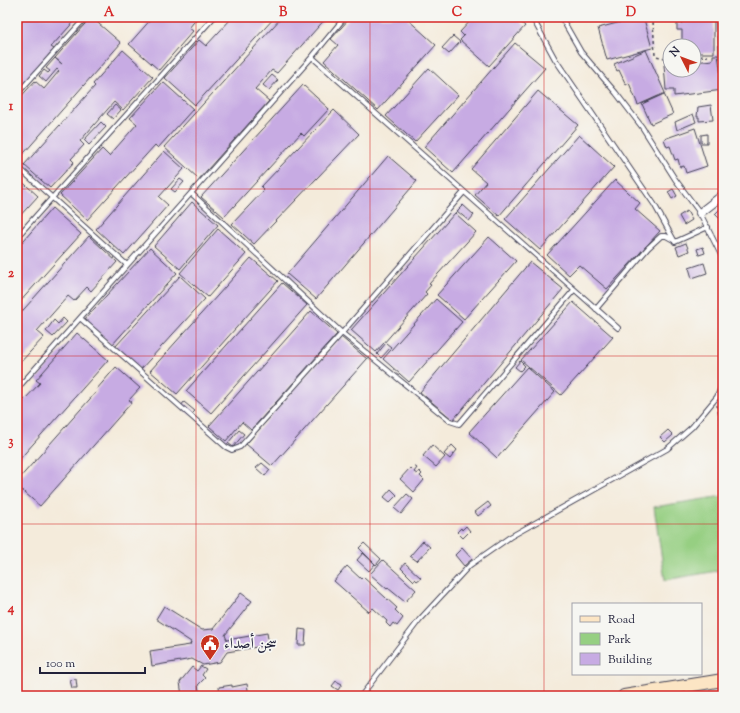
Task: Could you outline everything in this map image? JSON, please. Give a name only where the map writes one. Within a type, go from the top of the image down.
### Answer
[{"type":"main road","points":[[624,696],[723,680]]},
{"type":"street","points":[[700,214],[723,195]]},
{"type":"lane","points":[[17,94],[86,17]]},
{"type":"lane","points":[[17,237],[214,17]]},
{"type":"lane","points":[[532,17],[555,59],[654,204],[675,242]]},
{"type":"lane","points":[[561,17],[581,52],[616,93],[642,127],[708,227],[723,259]]},
{"type":"lane","points":[[17,389],[312,57],[343,18]]},
{"type":"lane","points":[[312,57],[618,328]]},
{"type":"lane","points":[[17,166],[127,264]]},
{"type":"lane","points":[[80,318],[226,447],[232,450],[240,447],[342,333],[464,192]]},
{"type":"lane","points":[[191,194],[342,333],[450,421],[459,424],[574,290]]},
{"type":"lane","points":[[675,242],[708,227]]},
{"type":"lane","points":[[596,309],[648,248],[661,236],[666,236],[675,242]]},
{"type":"lane","points":[[361,696],[420,619],[470,565],[510,537],[667,450],[692,427],[717,397],[723,383]]},
{"type":"path","points":[[564,22],[585,17]]},
{"type":"path","points":[[650,17],[652,21],[655,56],[662,57]]},
{"type":"path","points":[[702,56],[708,56]]},
{"type":"path","points":[[717,397],[723,437]]},
{"type":"green space","points":[[723,496],[723,570],[665,580],[654,507]]},
{"type":"building","points":[[26,17],[78,17],[51,47],[54,49],[22,86],[17,81],[17,27]]},
{"type":"building","points":[[91,17],[121,43],[17,161],[17,101],[35,81],[44,89],[59,71],[57,69],[46,82],[39,76],[44,70],[48,73],[50,71],[46,68]]},
{"type":"building","points":[[153,17],[198,17],[189,28],[193,31],[159,70],[129,44]]},
{"type":"building","points":[[229,17],[275,17],[195,105],[165,78],[199,40],[206,46],[231,19]]},
{"type":"building","points":[[282,17],[327,17],[277,73],[272,70],[255,89],[269,101],[199,179],[164,147]]},
{"type":"building","points":[[351,17],[405,17],[436,45],[378,110],[324,61],[338,45],[331,39]]},
{"type":"building","points":[[474,17],[515,17],[525,26],[489,66],[460,40],[464,36],[460,32]]},
{"type":"building","points":[[716,17],[723,17],[723,31],[717,31]]},
{"type":"building","points":[[644,19],[652,48],[607,60],[598,28],[629,20],[630,23]]},
{"type":"building","points":[[714,19],[714,53],[702,53],[702,38],[682,38],[682,30],[677,30],[677,24],[682,23],[682,20]]},
{"type":"building","points":[[718,33],[723,33],[723,58],[719,58]]},
{"type":"building","points":[[453,36],[460,42],[449,54],[442,48]]},
{"type":"building","points":[[515,43],[545,68],[453,173],[424,147]]},
{"type":"building","points":[[123,50],[153,77],[123,110],[114,102],[80,141],[84,145],[71,159],[74,162],[50,188],[24,165],[95,86],[93,84]]},
{"type":"building","points":[[646,50],[665,93],[638,105],[629,83],[626,85],[619,70],[617,71],[614,64]]},
{"type":"building","points":[[713,55],[718,55],[723,90],[674,96],[674,90],[666,90],[665,78],[702,78],[702,61],[713,60]]},
{"type":"building","points":[[429,68],[458,95],[415,142],[386,116]]},
{"type":"building","points":[[272,75],[278,80],[269,90],[263,85]]},
{"type":"building","points":[[163,82],[193,109],[158,148],[155,145],[87,220],[60,195],[102,149],[109,156],[137,124],[130,118]]},
{"type":"building","points":[[303,85],[329,109],[304,136],[301,133],[224,217],[201,197]]},
{"type":"building","points":[[538,91],[578,125],[499,216],[475,195],[486,182],[471,169]]},
{"type":"building","points":[[664,94],[673,114],[651,124],[642,104]]},
{"type":"building","points":[[115,105],[121,110],[113,119],[107,114]]},
{"type":"building","points":[[711,105],[713,120],[699,121],[699,117],[697,117],[698,107]]},
{"type":"building","points":[[334,110],[359,134],[254,244],[232,224],[264,190],[261,187]]},
{"type":"building","points":[[693,114],[696,122],[677,130],[675,122]]},
{"type":"building","points":[[101,122],[106,127],[89,145],[84,140]]},
{"type":"building","points":[[695,128],[707,166],[686,173],[684,166],[680,167],[678,159],[675,160],[670,146],[667,147],[664,139]]},
{"type":"building","points":[[707,134],[707,143],[701,143],[701,135]]},
{"type":"building","points":[[579,135],[614,167],[540,250],[505,219]]},
{"type":"building","points":[[164,151],[184,169],[159,197],[168,205],[124,255],[96,229]]},
{"type":"building","points":[[388,156],[417,181],[316,299],[287,274]]},
{"type":"building","points":[[17,177],[38,196],[17,219]]},
{"type":"building","points":[[180,179],[184,182],[175,192],[171,189]]},
{"type":"building","points":[[615,180],[640,203],[635,209],[660,231],[607,289],[579,265],[569,275],[547,255]]},
{"type":"building","points":[[673,189],[677,196],[672,199],[668,192]]},
{"type":"building","points":[[192,202],[218,225],[180,269],[154,246]]},
{"type":"building","points":[[463,205],[474,215],[469,221],[457,211]]},
{"type":"building","points":[[723,206],[723,214],[719,218],[715,214]]},
{"type":"building","points":[[52,208],[81,234],[17,305],[17,248]]},
{"type":"building","points":[[687,211],[692,220],[684,225],[679,216]]},
{"type":"building","points":[[455,213],[476,232],[429,284],[431,285],[425,292],[427,294],[376,352],[351,330]]},
{"type":"building","points":[[218,229],[246,254],[208,297],[180,273]]},
{"type":"building","points":[[89,236],[117,262],[91,291],[87,287],[74,301],[68,296],[37,331],[44,337],[17,366],[17,317]]},
{"type":"building","points":[[489,237],[516,261],[464,319],[437,295]]},
{"type":"building","points":[[686,243],[689,251],[679,255],[676,247]]},
{"type":"building","points":[[703,247],[705,253],[699,255],[697,249]]},
{"type":"building","points":[[150,248],[177,273],[112,345],[84,320]]},
{"type":"building","points":[[251,258],[278,281],[177,394],[150,371]]},
{"type":"building","points":[[530,262],[563,289],[453,420],[420,392]]},
{"type":"building","points":[[704,263],[707,273],[692,278],[689,268]]},
{"type":"building","points":[[180,276],[205,299],[140,370],[115,347]]},
{"type":"building","points":[[282,283],[307,305],[211,413],[186,391]]},
{"type":"building","points":[[436,299],[462,322],[409,382],[383,359]]},
{"type":"building","points":[[573,302],[613,337],[561,395],[521,360]]},
{"type":"building","points":[[311,311],[337,334],[251,430],[242,422],[226,441],[209,426]]},
{"type":"building","points":[[63,318],[67,322],[53,337],[46,331],[54,320],[58,324]]},
{"type":"building","points":[[77,333],[108,360],[17,462],[17,401],[20,397],[24,400],[40,383],[36,380]]},
{"type":"building","points":[[341,337],[367,359],[272,466],[246,444]]},
{"type":"building","points":[[386,343],[391,347],[381,358],[377,354]]},
{"type":"building","points":[[520,361],[525,366],[520,371],[515,367]]},
{"type":"building","points":[[116,367],[140,388],[129,400],[132,402],[40,506],[17,486],[17,481],[97,391],[96,390]]},
{"type":"building","points":[[527,367],[555,392],[497,458],[469,432]]},
{"type":"building","points":[[184,402],[195,411],[191,415],[181,406]]},
{"type":"building","points":[[239,430],[244,434],[233,447],[228,443]]},
{"type":"building","points":[[668,430],[673,435],[665,442],[660,437]]},
{"type":"building","points":[[432,445],[445,457],[436,467],[423,456]]},
{"type":"building","points":[[452,445],[457,450],[450,459],[444,454]]},
{"type":"building","points":[[262,463],[270,470],[265,476],[256,468]]},
{"type":"building","points":[[414,466],[417,468],[414,472],[417,474],[419,471],[422,474],[420,476],[424,480],[414,492],[400,479],[410,468],[411,469]]},
{"type":"building","points":[[391,489],[397,495],[390,502],[384,497]]},
{"type":"building","points":[[407,494],[413,499],[401,514],[394,508]]},
{"type":"building","points":[[488,502],[491,506],[478,516],[475,512]]},
{"type":"building","points":[[466,526],[470,531],[463,538],[457,532]]},
{"type":"building","points":[[423,541],[430,547],[417,561],[410,556]]},
{"type":"building","points":[[364,543],[381,559],[376,565],[359,548]]},
{"type":"building","points":[[462,548],[472,559],[464,566],[455,555]]},
{"type":"building","points":[[363,553],[375,564],[369,571],[357,560]]},
{"type":"building","points":[[383,560],[416,590],[405,602],[370,574]]},
{"type":"building","points":[[405,563],[421,578],[417,581],[415,579],[414,581],[401,568]]},
{"type":"building","points":[[347,566],[361,579],[363,577],[397,608],[395,610],[403,618],[397,626],[393,623],[390,627],[386,623],[387,621],[373,608],[369,612],[334,581]]},
{"type":"building","points":[[241,593],[252,601],[225,635],[227,640],[267,633],[269,645],[227,652],[220,662],[203,665],[192,659],[152,666],[150,651],[190,645],[191,642],[156,619],[164,606],[202,630],[213,629]]},
{"type":"building","points":[[299,629],[306,630],[305,645],[298,645]]},
{"type":"building","points":[[201,666],[206,669],[202,675],[205,678],[198,685],[200,696],[182,696],[180,682],[192,667],[197,671]]},
{"type":"building","points":[[76,679],[77,688],[72,688],[70,680]]},
{"type":"building","points":[[336,681],[342,684],[338,690],[332,686]]},
{"type":"building","points":[[247,684],[249,696],[220,696],[219,687],[232,685],[232,687]]},
{"type":"place","name":"سجن أصداء","points":[[210,661]]}]
